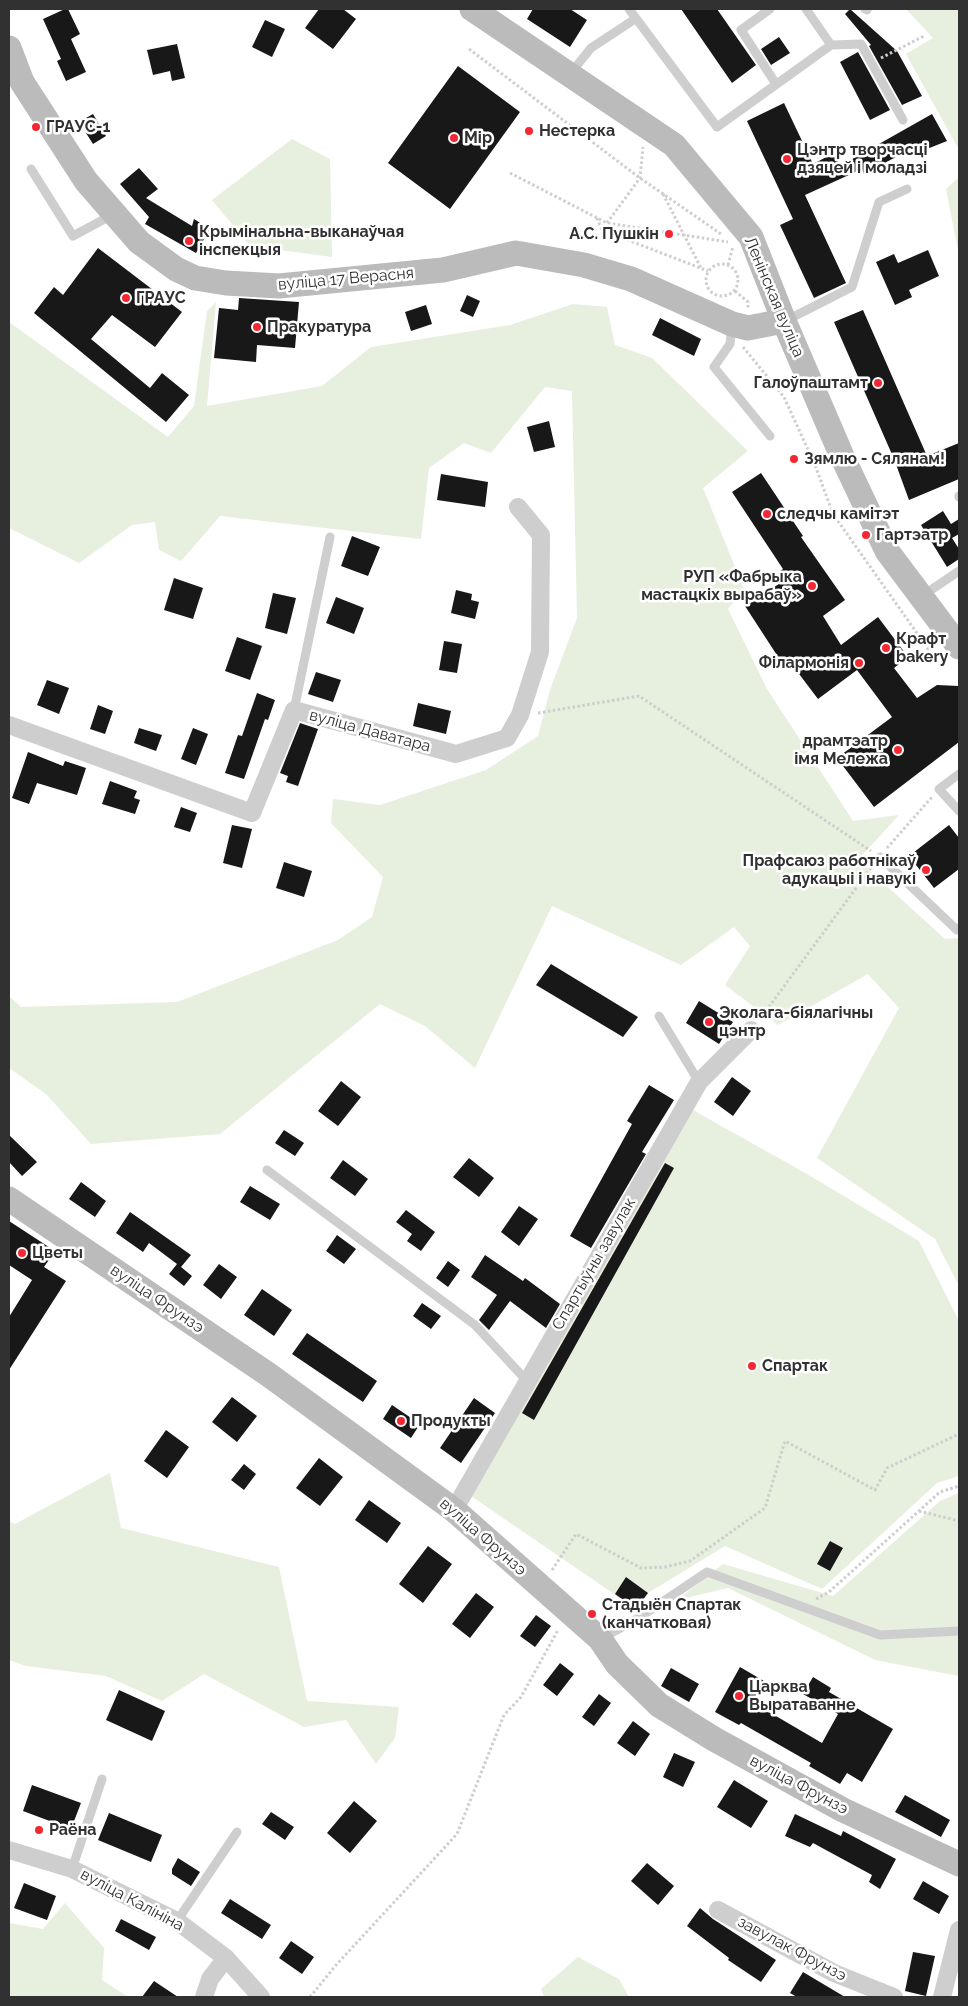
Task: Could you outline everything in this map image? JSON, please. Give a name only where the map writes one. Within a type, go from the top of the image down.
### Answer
[{"type":"street","name":"Ленінская вуліца","points":[[472,9],[674,145],[702,176],[751,237],[784,321],[841,454],[887,551],[959,647]]},
{"type":"street","name":"вуліца 17 Верасня","points":[[9,48],[16,85],[86,181],[139,242],[176,269],[195,278],[226,283],[278,286],[443,270],[516,254],[584,265],[631,279],[740,326]]},
{"type":"street","points":[[740,326],[784,321]]},
{"type":"street","name":"вуліца Даватара","points":[[9,725],[252,813],[294,710],[456,754],[507,738],[520,715],[540,652],[541,535],[518,507]]},
{"type":"street","name":"Спартыўны завулак","points":[[454,1510],[699,1082],[751,1030]]},
{"type":"street","name":"вуліца Фрунзэ","points":[[9,1198],[270,1375],[454,1510],[600,1639],[617,1664],[659,1704],[714,1739],[843,1810],[959,1864]]},
{"type":"street","name":"вуліца Калініна","points":[[9,1850],[72,1869],[176,1922],[226,1958],[261,1997]]},
{"type":"street","name":"завулак Фрунзэ","points":[[718,1910],[834,1973],[894,1997]]},
{"type":"street","points":[[942,1997],[959,1930]]},
{"type":"street","points":[[204,1997],[210,1979],[226,1958]]},
{"type":"lane","points":[[629,9],[717,127],[831,45],[860,44],[903,120]]},
{"type":"lane","points":[[770,9],[741,30],[776,84]]},
{"type":"lane","points":[[806,9],[831,45]]},
{"type":"lane","points":[[570,74],[591,48],[636,18]]},
{"type":"lane","points":[[31,169],[73,236],[114,213]]},
{"type":"lane","points":[[784,321],[852,287],[879,202],[907,189]]},
{"type":"lane","points":[[740,326],[714,367],[770,436]]},
{"type":"lane","points":[[294,710],[330,536]]},
{"type":"lane","points":[[921,596],[959,571]]},
{"type":"lane","points":[[959,774],[939,789],[959,811]]},
{"type":"lane","points":[[880,857],[957,930],[959,928]]},
{"type":"lane","points":[[660,1016],[699,1082]]},
{"type":"lane","points":[[267,1170],[475,1325],[527,1381]]},
{"type":"lane","points":[[600,1639],[637,1619],[707,1572],[880,1635],[959,1631]]},
{"type":"lane","points":[[72,1869],[102,1779]]},
{"type":"lane","points":[[176,1922],[237,1832]]},
{"type":"path","points":[[871,63],[924,36]]},
{"type":"path","points":[[469,49],[640,178],[734,243]]},
{"type":"path","points":[[510,173],[607,223],[734,243]]},
{"type":"path","points":[[607,223],[640,178]]},
{"type":"path","points":[[662,193],[702,269]]},
{"type":"path","points":[[596,217],[602,230],[708,271]]},
{"type":"path","points":[[728,265],[734,243]]},
{"type":"path","points":[[717,264],[733,267],[738,276],[735,291],[722,297],[711,292],[706,282],[708,271],[717,264]]},
{"type":"path","points":[[735,291],[748,302],[740,326],[743,349],[784,397],[815,465],[834,514],[938,663]]},
{"type":"path","points":[[520,715],[639,696],[880,857]]},
{"type":"path","points":[[751,1030],[880,857],[939,789]]},
{"type":"path","points":[[540,1586],[576,1534],[641,1568],[665,1567],[690,1561],[765,1508],[785,1440],[875,1490],[888,1468],[959,1434]]},
{"type":"path","points":[[800,1606],[829,1592],[940,1492],[959,1486]]},
{"type":"path","points":[[919,1511],[959,1521]]},
{"type":"path","points":[[310,1997],[337,1964],[457,1834],[504,1715],[521,1697],[569,1612]]},
{"type":"green space","points":[[906,9],[959,9],[959,150],[906,54],[933,38]]},
{"type":"green space","points":[[292,139],[330,159],[332,257],[250,246],[212,200]]},
{"type":"green space","points":[[959,177],[959,256],[946,189]]},
{"type":"green space","points":[[216,302],[207,406],[322,386],[371,347],[510,325],[573,304],[607,307],[615,345],[652,358],[748,451],[703,488],[744,589],[728,609],[767,689],[853,821],[899,815],[858,860],[945,939],[959,938],[959,1286],[935,1239],[817,1158],[899,1008],[868,974],[778,1025],[725,985],[750,946],[734,927],[681,965],[552,906],[475,1068],[425,1026],[380,1004],[220,1134],[91,1144],[46,1094],[9,1068],[9,996],[21,1007],[177,1002],[338,940],[372,917],[383,877],[331,823],[333,799],[380,805],[486,770],[538,736],[550,690],[577,618],[572,391],[545,387],[491,453],[464,443],[429,468],[421,539],[220,516],[181,561],[159,550],[155,522],[132,525],[79,563],[9,528],[9,322],[168,437],[194,406],[207,311]]},
{"type":"green space","name":"Спартак","points":[[691,1109],[807,1174],[919,1241],[959,1321],[959,1476],[937,1483],[822,1589],[725,1546],[648,1593],[636,1609],[471,1496]]},
{"type":"green space","points":[[110,1473],[121,1528],[279,1567],[307,1701],[399,1707],[395,1738],[376,1764],[346,1720],[304,1727],[204,1674],[162,1701],[106,1676],[26,1666],[9,1660],[9,1521],[15,1524]]},
{"type":"green space","points":[[959,1493],[959,1676],[875,1660],[728,1588],[677,1600],[723,1564],[833,1596],[940,1501]]},
{"type":"green space","points":[[65,1903],[104,1948],[102,1980],[128,1997],[9,1997],[9,1923],[43,1929]]},
{"type":"green space","points":[[578,1957],[619,1979],[629,1997],[544,1997],[541,1989]]},
{"type":"building","points":[[68,9],[80,34],[71,39],[86,72],[66,81],[57,61],[61,59],[43,19]]},
{"type":"building","points":[[319,9],[343,9],[356,19],[333,49],[305,28]]},
{"type":"building","points":[[533,9],[570,9],[587,20],[570,47],[527,19]]},
{"type":"building","points":[[681,9],[717,9],[756,65],[732,83]]},
{"type":"building","points":[[850,9],[897,51],[922,96],[902,105],[869,46],[871,45],[845,14]]},
{"type":"building","points":[[265,20],[285,29],[272,57],[252,47]]},
{"type":"building","points":[[779,37],[790,53],[771,65],[761,49]]},
{"type":"building","points":[[177,44],[185,78],[172,81],[170,71],[153,75],[147,50]]},
{"type":"building","points":[[858,52],[890,110],[870,120],[840,62]]},
{"type":"building","name":"Мір","points":[[458,66],[520,112],[450,209],[388,163]]},
{"type":"building","points":[[784,103],[813,164],[834,153],[840,166],[932,114],[947,141],[927,149],[924,142],[864,174],[862,169],[805,195],[846,283],[814,298],[780,225],[793,219],[747,121]]},
{"type":"building","points":[[93,114],[106,136],[93,144],[79,122]]},
{"type":"building","name":"Крымінальна-выканаўчая інспекцыя","points":[[139,168],[158,189],[146,198],[192,226],[194,219],[210,229],[196,253],[145,224],[149,217],[120,184]]},
{"type":"building","points":[[98,248],[182,312],[155,347],[112,315],[91,339],[150,388],[162,373],[189,395],[166,422],[34,313],[54,287],[63,295]]},
{"type":"building","points":[[928,250],[939,276],[909,290],[912,297],[895,305],[876,262],[894,254],[898,263]]},
{"type":"building","points":[[467,295],[480,301],[473,317],[460,311]]},
{"type":"building","name":"Пракуратура","points":[[239,298],[299,302],[295,348],[257,345],[256,362],[214,358],[219,308],[238,310]]},
{"type":"building","points":[[426,305],[432,324],[411,331],[405,312]]},
{"type":"building","name":"Галоўпаштамт","points":[[863,310],[927,456],[959,443],[959,479],[909,500],[894,459],[834,322]]},
{"type":"building","points":[[660,318],[701,339],[694,356],[652,335]]},
{"type":"building","points":[[549,421],[555,447],[534,452],[527,427]]},
{"type":"building","points":[[761,473],[803,536],[801,537],[845,600],[823,616],[841,645],[878,617],[908,657],[894,668],[917,698],[937,685],[959,686],[959,742],[874,807],[837,758],[892,717],[857,670],[818,699],[790,662],[784,666],[745,606],[785,580],[779,572],[783,569],[732,492]]},
{"type":"building","points":[[441,474],[488,482],[485,507],[437,500]]},
{"type":"building","points":[[943,511],[951,524],[959,519],[959,534],[952,538],[959,549],[959,559],[947,567],[921,525]]},
{"type":"building","points":[[352,536],[380,547],[368,576],[341,566]]},
{"type":"building","points":[[174,578],[203,588],[193,619],[164,610]]},
{"type":"building","points":[[456,590],[472,594],[471,600],[479,602],[475,619],[451,613]]},
{"type":"building","points":[[273,593],[296,598],[287,634],[265,628]]},
{"type":"building","points":[[336,597],[364,608],[354,634],[326,623]]},
{"type":"building","points":[[237,637],[262,646],[250,680],[225,671]]},
{"type":"building","points":[[444,641],[462,644],[457,673],[439,670]]},
{"type":"building","points":[[316,672],[341,680],[333,702],[308,694]]},
{"type":"building","points":[[47,680],[69,688],[59,714],[37,705]]},
{"type":"building","points":[[257,693],[275,700],[268,720],[265,719],[244,779],[225,773],[238,735],[242,736]]},
{"type":"building","points":[[418,703],[451,711],[446,734],[413,726]]},
{"type":"building","points":[[98,705],[113,711],[105,734],[90,729]]},
{"type":"building","points":[[300,723],[318,729],[298,786],[286,782],[288,776],[280,773]]},
{"type":"building","points":[[139,728],[162,735],[156,751],[134,743]]},
{"type":"building","points":[[193,728],[208,734],[196,765],[181,759]]},
{"type":"building","points":[[28,752],[63,766],[65,761],[86,768],[77,795],[37,783],[29,804],[12,798]]},
{"type":"building","points":[[110,781],[137,791],[134,798],[140,800],[135,814],[102,804]]},
{"type":"building","points":[[181,807],[197,813],[190,832],[174,827]]},
{"type":"building","points":[[232,825],[252,829],[242,868],[223,863]]},
{"type":"building","points":[[949,825],[959,838],[959,869],[934,888],[909,856]]},
{"type":"building","points":[[284,862],[312,871],[304,897],[276,888]]},
{"type":"building","points":[[551,964],[638,1017],[623,1037],[536,985]]},
{"type":"building","name":"Эколага-біялагічны цэнтр","points":[[699,1001],[733,1022],[719,1044],[686,1023]]},
{"type":"building","points":[[732,1077],[751,1091],[733,1116],[714,1102]]},
{"type":"building","points":[[341,1081],[361,1097],[338,1126],[318,1111]]},
{"type":"building","points":[[649,1085],[674,1100],[642,1152],[646,1154],[591,1248],[570,1236],[632,1124],[627,1121]]},
{"type":"building","points":[[284,1130],[304,1143],[295,1156],[275,1143]]},
{"type":"building","points":[[9,1135],[37,1162],[22,1176],[9,1162]]},
{"type":"building","points":[[469,1158],[494,1178],[479,1197],[453,1177]]},
{"type":"building","points":[[343,1160],[368,1179],[355,1196],[330,1178]]},
{"type":"building","points":[[665,1163],[674,1168],[534,1420],[522,1413]]},
{"type":"building","points":[[81,1182],[106,1201],[95,1217],[69,1199]]},
{"type":"building","points":[[250,1186],[280,1204],[270,1220],[240,1202]]},
{"type":"building","points":[[519,1206],[538,1219],[519,1246],[501,1232]]},
{"type":"building","points":[[406,1210],[435,1232],[421,1251],[407,1241],[412,1234],[396,1222]]},
{"type":"building","points":[[130,1212],[191,1255],[181,1267],[192,1276],[184,1286],[169,1274],[177,1264],[149,1243],[143,1252],[116,1233]]},
{"type":"building","points":[[9,1221],[55,1251],[44,1267],[66,1281],[9,1370],[9,1317],[32,1280],[9,1265]]},
{"type":"building","points":[[337,1235],[356,1249],[344,1264],[326,1251]]},
{"type":"building","points":[[485,1255],[523,1281],[525,1278],[560,1304],[546,1328],[510,1301],[489,1330],[479,1320],[497,1295],[471,1277]]},
{"type":"building","points":[[448,1261],[460,1270],[448,1287],[436,1278]]},
{"type":"building","points":[[219,1264],[237,1277],[221,1299],[203,1285]]},
{"type":"building","points":[[262,1289],[292,1310],[274,1336],[244,1315]]},
{"type":"building","points":[[422,1303],[441,1316],[431,1329],[413,1316]]},
{"type":"building","points":[[307,1333],[377,1381],[363,1402],[292,1354]]},
{"type":"building","points":[[232,1397],[257,1416],[237,1442],[212,1422]]},
{"type":"building","points":[[474,1398],[495,1413],[461,1463],[440,1448]]},
{"type":"building","name":"Продукты","points":[[392,1405],[420,1424],[411,1438],[383,1419]]},
{"type":"building","points":[[166,1430],[189,1447],[167,1478],[144,1461]]},
{"type":"building","points":[[319,1458],[343,1477],[320,1506],[296,1488]]},
{"type":"building","points":[[244,1464],[256,1474],[244,1490],[231,1480]]},
{"type":"building","points":[[369,1500],[401,1523],[387,1543],[355,1520]]},
{"type":"building","points":[[830,1541],[843,1548],[830,1571],[817,1564]]},
{"type":"building","points":[[428,1546],[452,1564],[423,1603],[399,1584]]},
{"type":"building","points":[[626,1577],[648,1593],[636,1609],[615,1594]]},
{"type":"building","points":[[476,1593],[494,1607],[470,1638],[452,1624]]},
{"type":"building","points":[[536,1615],[551,1626],[535,1647],[520,1636]]},
{"type":"building","points":[[560,1663],[574,1674],[557,1696],[543,1685]]},
{"type":"building","points":[[740,1667],[764,1681],[752,1702],[822,1743],[838,1714],[803,1694],[813,1677],[831,1688],[829,1692],[893,1729],[862,1782],[847,1773],[840,1784],[809,1766],[811,1763],[741,1723],[739,1725],[715,1712]]},
{"type":"building","points":[[671,1668],[699,1684],[689,1702],[661,1686]]},
{"type":"building","points":[[119,1690],[165,1711],[152,1741],[106,1720]]},
{"type":"building","points":[[599,1694],[611,1703],[594,1726],[582,1717]]},
{"type":"building","points":[[633,1721],[650,1734],[635,1756],[617,1743]]},
{"type":"building","points":[[674,1753],[695,1762],[683,1787],[663,1777]]},
{"type":"building","points":[[734,1780],[768,1801],[751,1828],[717,1807]]},
{"type":"building","points":[[32,1785],[81,1803],[71,1829],[23,1811]]},
{"type":"building","points":[[905,1795],[950,1820],[941,1837],[895,1812]]},
{"type":"building","points":[[354,1801],[377,1821],[350,1853],[327,1833]]},
{"type":"building","points":[[271,1812],[294,1827],[285,1840],[262,1824]]},
{"type":"building","points":[[109,1813],[162,1835],[151,1862],[98,1840]]},
{"type":"building","points":[[795,1814],[841,1836],[843,1831],[896,1859],[880,1889],[869,1882],[872,1875],[813,1843],[810,1847],[785,1836]]},
{"type":"building","points":[[178,1858],[200,1872],[191,1886],[172,1874],[172,1869]]},
{"type":"building","points":[[647,1863],[674,1886],[658,1905],[631,1881]]},
{"type":"building","points":[[923,1881],[949,1896],[939,1914],[913,1899]]},
{"type":"building","points":[[24,1883],[56,1896],[47,1920],[14,1908]]},
{"type":"building","points":[[230,1899],[271,1925],[262,1939],[221,1913]]},
{"type":"building","points":[[700,1908],[713,1919],[776,1960],[761,1982],[728,1960],[729,1958],[687,1926]]},
{"type":"building","points":[[121,1919],[156,1937],[149,1950],[115,1931]]},
{"type":"building","points":[[291,1941],[314,1957],[302,1974],[279,1958]]},
{"type":"building","points":[[913,1952],[935,1956],[926,1996],[905,1991]]},
{"type":"building","points":[[803,1972],[845,1997],[797,1997],[790,1993]]},
{"type":"building","points":[[154,1981],[178,1997],[142,1997]]},
{"type":"place","name":"ГРАУС-1","points":[[36,127]]},
{"type":"place","name":"Нестерка","points":[[529,131]]},
{"type":"place","name":"Мір","points":[[454,138]]},
{"type":"place","name":"Цэнтр творчасці дзяцей і моладзі","points":[[787,159]]},
{"type":"place","name":"А.С. Пушкін","points":[[669,234]]},
{"type":"place","name":"Крымінальна-выканаўчая інспекцыя","points":[[189,241]]},
{"type":"place","name":"ГРАУС","points":[[126,298]]},
{"type":"place","name":"Пракуратура","points":[[257,327]]},
{"type":"place","name":"Галоўпаштамт","points":[[878,383]]},
{"type":"place","name":"Зямлю - Сялянам!","points":[[794,459]]},
{"type":"place","name":"следчы камітэт","points":[[767,514]]},
{"type":"place","name":"Гартэатр","points":[[866,535]]},
{"type":"place","name":"РУП «Фабрыка мастацкіх вырабаў»","points":[[812,586]]},
{"type":"place","name":"Крафт bakery","points":[[886,648]]},
{"type":"place","name":"Філармонія","points":[[859,663]]},
{"type":"place","name":"драмтэатр імя Мележа","points":[[898,750]]},
{"type":"place","name":"Прафсаюз работнікаў адукацыі і навукі","points":[[926,870]]},
{"type":"place","name":"Эколага-біялагічны цэнтр","points":[[709,1022]]},
{"type":"place","name":"Цветы","points":[[22,1253]]},
{"type":"place","name":"Спартак","points":[[752,1366]]},
{"type":"place","name":"Продукты","points":[[401,1421]]},
{"type":"place","name":"Стадыён Спартак (канчатковая)","points":[[592,1614]]},
{"type":"place","name":"Царква Выратаванне","points":[[739,1696]]},
{"type":"place","name":"Раёна","points":[[39,1830]]}]
